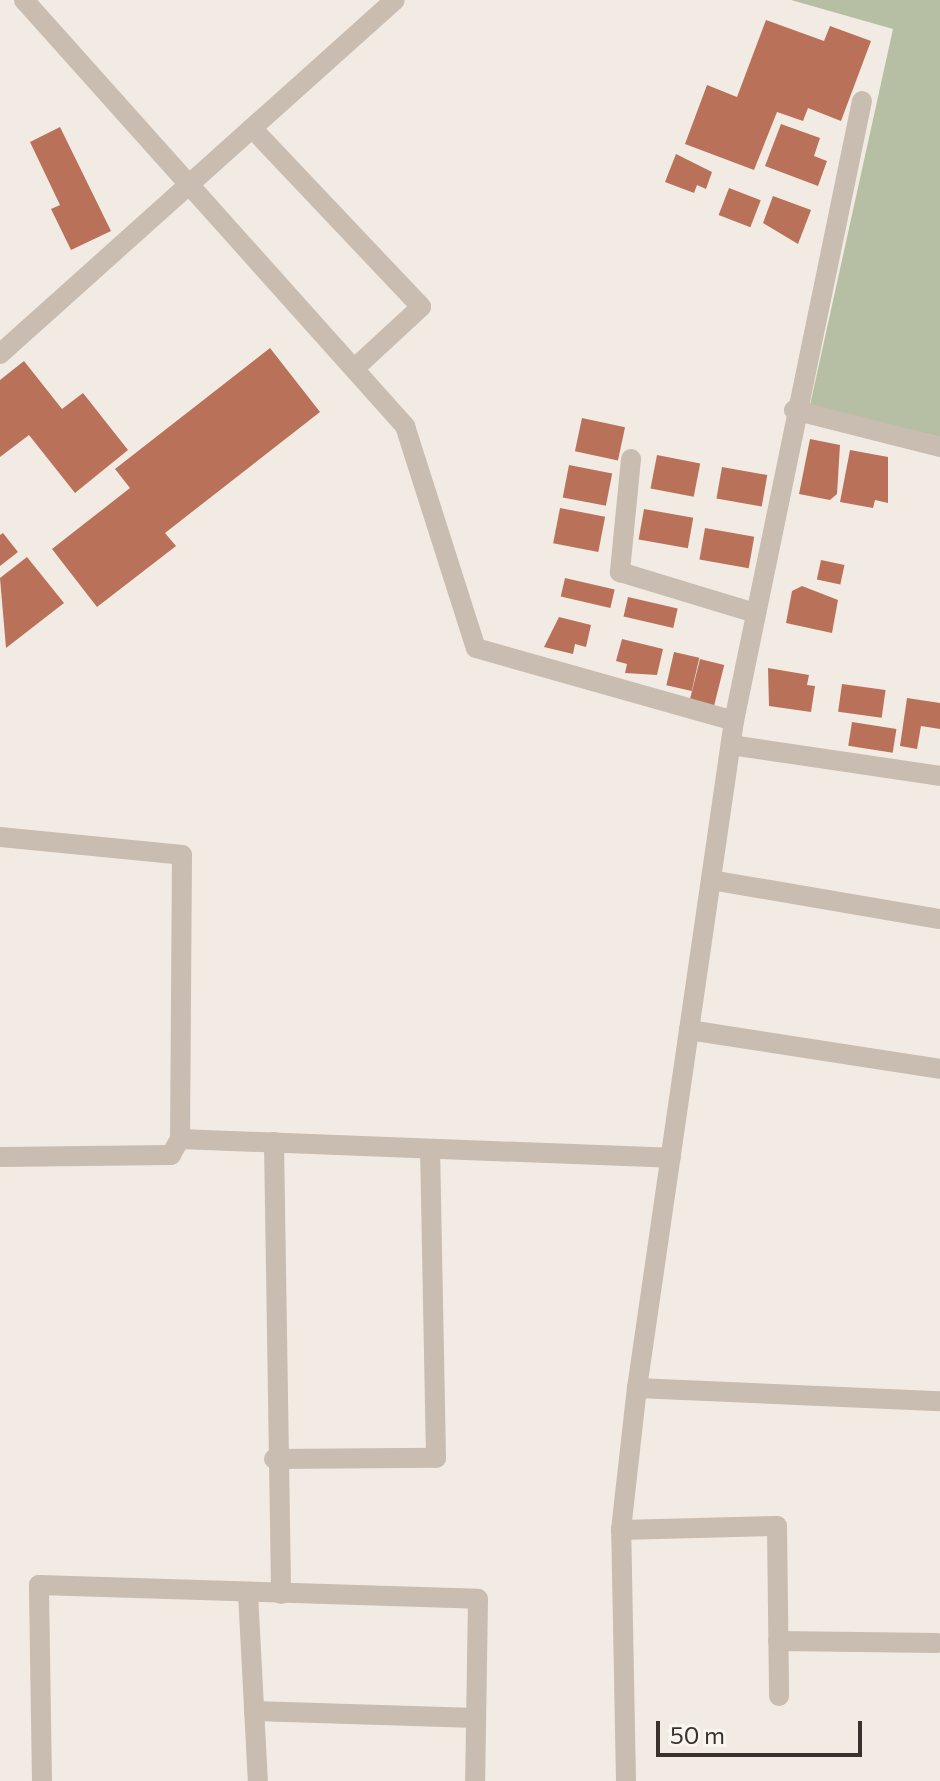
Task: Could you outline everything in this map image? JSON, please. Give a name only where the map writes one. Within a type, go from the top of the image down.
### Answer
[{"type":"street","points":[[0,354],[395,0]]},
{"type":"street","points":[[28,2],[186,186],[405,426],[476,648],[734,721]]},
{"type":"street","points":[[626,1781],[621,1530],[637,1388],[734,721],[794,410],[862,101]]},
{"type":"street","points":[[252,128],[421,307],[355,368]]},
{"type":"street","points":[[794,410],[940,447]]},
{"type":"street","points":[[631,459],[620,572],[755,613]]},
{"type":"street","points":[[731,745],[940,776]]},
{"type":"street","points":[[0,837],[182,855],[180,1139],[171,1155],[0,1157]]},
{"type":"street","points":[[711,880],[940,919]]},
{"type":"street","points":[[689,1030],[940,1069]]},
{"type":"street","points":[[180,1139],[671,1158]]},
{"type":"street","points":[[274,1142],[274,1459],[281,1594]]},
{"type":"street","points":[[274,1459],[436,1458],[430,1149]]},
{"type":"street","points":[[637,1388],[940,1401]]},
{"type":"street","points":[[621,1530],[777,1526],[779,1696]]},
{"type":"street","points":[[42,1781],[39,1585],[478,1599],[475,1781]]},
{"type":"street","points":[[248,1593],[258,1781]]},
{"type":"street","points":[[778,1641],[937,1643]]},
{"type":"street","points":[[254,1711],[476,1718]]},
{"type":"green space","points":[[791,0],[940,0],[940,437],[810,405],[893,29]]},
{"type":"building","points":[[766,20],[824,41],[830,26],[871,41],[841,121],[808,108],[803,121],[777,112],[754,170],[685,144],[707,85],[737,97]]},
{"type":"building","points":[[781,124],[820,138],[814,156],[827,161],[818,186],[765,166]]},
{"type":"building","points":[[60,127],[111,231],[71,250],[51,209],[60,205],[30,142]]},
{"type":"building","points":[[676,154],[712,172],[706,189],[697,185],[694,193],[665,182]]},
{"type":"building","points":[[729,188],[761,200],[750,227],[719,215]]},
{"type":"building","points":[[773,196],[811,210],[798,244],[763,223]]},
{"type":"building","points":[[270,348],[320,412],[165,533],[176,546],[97,607],[52,549],[130,488],[115,469]]},
{"type":"building","points":[[24,361],[62,409],[83,393],[128,450],[75,493],[29,435],[0,457],[0,380]]},
{"type":"building","points":[[582,418],[625,427],[618,460],[575,451]]},
{"type":"building","points":[[810,439],[840,445],[837,494],[830,500],[799,494]]},
{"type":"building","points":[[850,450],[888,457],[888,503],[875,500],[873,508],[840,502]]},
{"type":"building","points":[[657,455],[700,463],[694,497],[651,488]]},
{"type":"building","points":[[569,465],[612,473],[606,506],[563,497]]},
{"type":"building","points":[[722,467],[767,475],[762,507],[716,499]]},
{"type":"building","points":[[560,508],[605,517],[598,552],[553,543]]},
{"type":"building","points":[[644,509],[693,518],[688,548],[639,540]]},
{"type":"building","points":[[705,528],[754,537],[749,568],[699,560]]},
{"type":"building","points":[[3,533],[18,552],[0,566],[0,535]]},
{"type":"building","points":[[27,557],[64,603],[6,648],[0,578]]},
{"type":"building","points":[[821,560],[844,565],[840,585],[817,580]]},
{"type":"building","points":[[565,578],[615,589],[610,608],[561,597]]},
{"type":"building","points":[[802,586],[838,600],[832,633],[786,623],[792,591]]},
{"type":"building","points":[[628,597],[678,608],[673,628],[624,616]]},
{"type":"building","points":[[559,617],[591,625],[586,647],[575,644],[573,654],[544,647]]},
{"type":"building","points":[[622,639],[663,649],[657,675],[625,673],[627,664],[616,661]]},
{"type":"building","points":[[674,652],[699,658],[692,691],[666,685]]},
{"type":"building","points":[[700,659],[724,665],[714,707],[690,701]]},
{"type":"building","points":[[768,668],[809,675],[807,685],[815,686],[811,712],[769,706]]},
{"type":"building","points":[[842,684],[886,690],[882,718],[838,712]]},
{"type":"building","points":[[907,698],[940,703],[940,729],[921,726],[917,749],[900,746]]},
{"type":"building","points":[[852,722],[896,729],[893,753],[848,746]]}]
